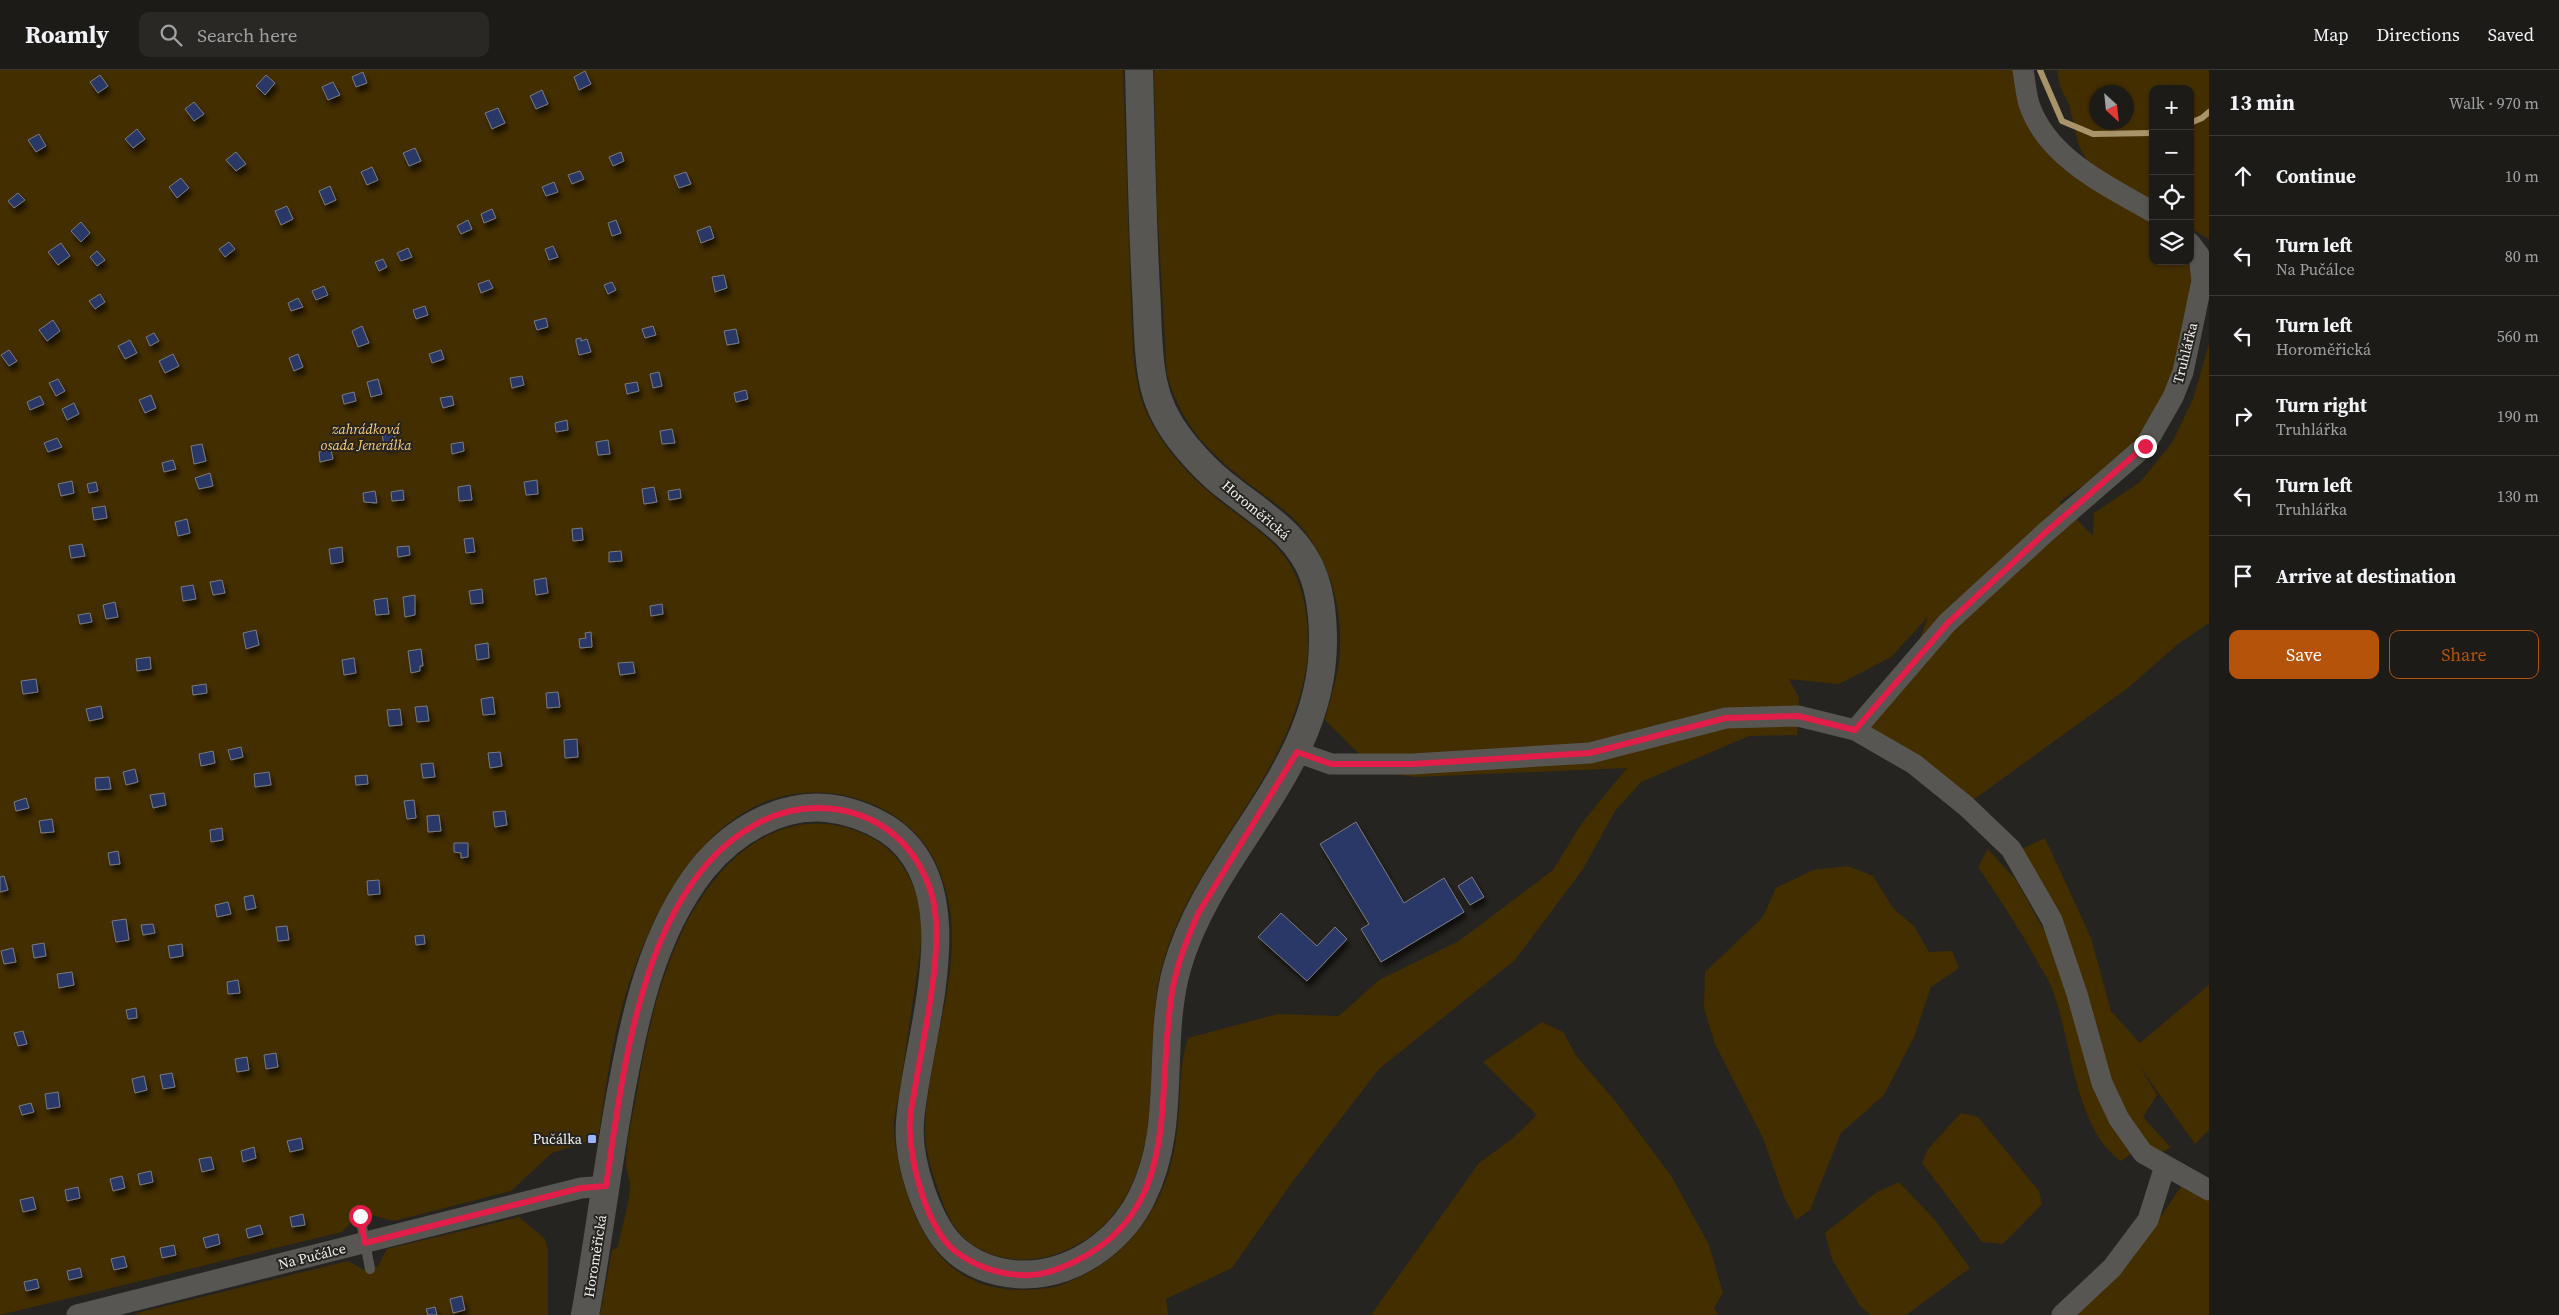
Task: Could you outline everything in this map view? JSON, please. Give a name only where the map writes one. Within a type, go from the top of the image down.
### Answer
[{"type":"main road","name":"Horoměřická","points":[[585,1315],[635,1015],[652,965],[670,923],[686,894],[716,854],[737,835],[761,821],[787,812],[823,808],[859,815],[894,834],[916,857],[933,897],[936,947],[909,1129],[915,1168],[937,1229],[951,1248],[970,1262],[996,1272],[1021,1275],[1048,1273],[1074,1263],[1101,1248],[1125,1225],[1138,1206],[1151,1178],[1162,1132],[1170,1001],[1176,971],[1186,940],[1199,912],[1297,752],[1311,715],[1323,665],[1321,612],[1313,572],[1298,547],[1281,528],[1212,474],[1179,439],[1160,407],[1152,378],[1142,206],[1139,70]]},
{"type":"street","points":[[2023,70],[2029,104],[2048,140],[2088,174],[2149,210]]},
{"type":"street","name":"Truhlářka","points":[[1855,730],[1948,623],[2046,532],[2145,446],[2173,397],[2183,372],[2202,281],[2199,256],[2194,249]]},
{"type":"street","points":[[1297,752],[1331,764],[1413,764],[1590,753],[1726,718],[1798,716],[1855,730],[1914,764],[1966,806],[2011,849],[2052,920],[2077,994],[2102,1083],[2118,1120],[2143,1152],[2209,1190]]},
{"type":"street","points":[[2062,1315],[2112,1268],[2148,1220],[2165,1166]]},
{"type":"street","name":"Na Pučálce","points":[[78,1315],[116,1310],[365,1243],[581,1188],[606,1186]]},
{"type":"lane","points":[[360,1216],[370,1269]]},
{"type":"green space","name":"zahrádková osada Jenerálka","points":[[0,70],[1123,70],[1133,344],[1136,375],[1143,404],[1159,436],[1185,469],[1219,500],[1270,540],[1283,555],[1294,572],[1302,594],[1307,621],[1308,657],[1296,709],[1280,746],[1261,782],[1197,885],[1179,921],[1164,959],[1157,988],[1154,1018],[1150,1110],[1146,1140],[1138,1169],[1126,1196],[1104,1225],[1086,1240],[1075,1246],[1053,1255],[1035,1259],[1008,1258],[990,1254],[967,1240],[955,1227],[943,1204],[934,1178],[925,1134],[930,1080],[947,991],[952,946],[952,925],[944,883],[929,850],[920,838],[898,818],[872,804],[843,795],[798,793],[759,805],[725,826],[695,855],[671,891],[650,929],[634,969],[622,1008],[611,1056],[598,1138],[552,1153],[511,1191],[394,1221],[367,1214],[355,1218],[342,1232],[0,1315]]},
{"type":"green space","points":[[1154,70],[2014,70],[2027,119],[2149,215],[2149,265],[2191,265],[2194,283],[2181,364],[2144,434],[2108,468],[2059,502],[2093,536],[2094,513],[2140,482],[2172,443],[2193,399],[2209,344],[2209,623],[2178,644],[2128,688],[1973,800],[1864,722],[1914,655],[1928,617],[1891,657],[1839,684],[1789,679],[1799,698],[1797,735],[1749,736],[1641,782],[1615,811],[1583,869],[1515,960],[1379,1069],[1293,1181],[1232,1268],[1166,1299],[1168,1315],[600,1315],[612,1250],[618,1247],[630,1189],[626,1165],[627,1146],[648,1033],[659,991],[674,950],[697,904],[714,880],[734,859],[756,842],[781,830],[807,824],[836,825],[876,840],[900,862],[915,890],[921,924],[919,959],[894,1126],[897,1155],[907,1194],[928,1240],[942,1257],[958,1271],[976,1282],[997,1288],[1021,1290],[1048,1288],[1074,1280],[1107,1261],[1124,1247],[1150,1213],[1168,1175],[1173,1154],[1177,1132],[1183,1061],[1188,1038],[1278,1014],[1339,1016],[1379,980],[1459,941],[1553,870],[1582,823],[1627,768],[1416,777],[1377,772],[1325,720],[1337,674],[1340,648],[1340,627],[1333,587],[1317,549],[1306,532],[1292,517],[1240,477],[1213,453],[1191,427],[1174,394],[1167,375],[1157,205]]},
{"type":"green space","points":[[2057,70],[2209,70],[2209,239],[2194,230],[2194,85],[2149,85],[2149,204],[2091,168],[2079,146],[2069,104],[2060,86]]},
{"type":"green space","points":[[2045,838],[2091,938],[2111,1011],[2140,1043],[2209,985],[2209,1130],[2195,1144],[2138,1064],[2157,1095],[2143,1117],[2171,1148],[2156,1154],[2122,1110],[2022,849]]},
{"type":"green space","points":[[1988,849],[2016,880],[2051,943],[2134,1152],[2121,1161],[2106,1146],[2094,1128],[2084,1106],[2050,983],[2016,925],[1978,867]]},
{"type":"green space","points":[[1848,866],[1873,876],[1893,908],[1914,926],[1929,952],[1952,951],[1959,968],[1931,987],[1914,1037],[1884,1095],[1841,1133],[1810,1210],[1796,1220],[1784,1197],[1763,1138],[1715,1044],[1704,1008],[1705,972],[1763,917],[1776,888],[1813,870]]},
{"type":"green space","points":[[1542,1022],[1563,1032],[1577,1057],[1616,1102],[1672,1177],[1709,1245],[1723,1293],[1714,1308],[1718,1315],[1371,1315],[1479,1163],[1512,1139],[1537,1115],[1483,1062]]},
{"type":"green space","points":[[1961,1113],[1978,1117],[2039,1191],[2042,1204],[2003,1244],[1982,1242],[1922,1163],[1928,1149]]},
{"type":"green space","points":[[1899,1182],[1935,1220],[1970,1268],[1906,1315],[1871,1315],[1860,1306],[1832,1259],[1825,1233],[1877,1192]]},
{"type":"green space","points":[[2184,1182],[2195,1187],[2209,1201],[2209,1315],[2076,1315],[2128,1265]]},
{"type":"green space","points":[[519,1217],[545,1239],[548,1251],[548,1315],[136,1315],[137,1313],[348,1261],[364,1270],[378,1266],[387,1249]]},
{"type":"building","points":[[585,71],[591,84],[579,90],[574,77]]},
{"type":"building","points":[[363,72],[367,83],[356,87],[352,77]]},
{"type":"building","points":[[100,75],[108,86],[98,93],[90,82]]},
{"type":"building","points":[[266,75],[275,83],[265,95],[256,86]]},
{"type":"building","points":[[333,82],[340,95],[328,100],[322,87]]},
{"type":"building","points":[[542,90],[548,104],[536,109],[530,96]]},
{"type":"building","points":[[194,102],[204,114],[194,121],[185,109]]},
{"type":"building","points":[[498,108],[505,123],[492,129],[485,113]]},
{"type":"building","points":[[137,129],[145,139],[133,148],[125,139]]},
{"type":"building","points":[[39,134],[46,146],[36,152],[28,140]]},
{"type":"building","points":[[415,148],[421,161],[409,166],[403,153]]},
{"type":"building","points":[[236,152],[246,164],[236,171],[226,160]]},
{"type":"building","points":[[621,152],[624,161],[613,166],[609,157]]},
{"type":"building","points":[[372,167],[378,180],[367,185],[361,172]]},
{"type":"building","points":[[580,171],[584,179],[572,184],[568,175]]},
{"type":"building","points":[[686,172],[691,184],[679,188],[674,176]]},
{"type":"building","points":[[181,178],[189,188],[177,198],[169,187]]},
{"type":"building","points":[[554,182],[558,192],[546,196],[542,187]]},
{"type":"building","points":[[330,186],[336,200],[325,205],[319,191]]},
{"type":"building","points":[[18,193],[25,200],[14,208],[8,201]]},
{"type":"building","points":[[287,206],[293,219],[281,225],[275,211]]},
{"type":"building","points":[[492,209],[496,218],[484,223],[481,214]]},
{"type":"building","points":[[468,220],[472,229],[461,234],[457,226]]},
{"type":"building","points":[[616,220],[621,233],[612,236],[608,223]]},
{"type":"building","points":[[81,222],[90,233],[81,242],[71,231]]},
{"type":"building","points":[[710,226],[714,238],[701,243],[697,231]]},
{"type":"building","points":[[229,242],[235,249],[225,257],[219,249]]},
{"type":"building","points":[[61,243],[70,256],[58,265],[48,252]]},
{"type":"building","points":[[553,246],[558,257],[549,260],[545,249]]},
{"type":"building","points":[[408,248],[412,257],[401,261],[397,253]]},
{"type":"building","points":[[97,251],[105,260],[97,266],[90,257]]},
{"type":"building","points":[[383,259],[387,267],[379,271],[375,262]]},
{"type":"building","points":[[724,275],[727,288],[715,292],[712,277]]},
{"type":"building","points":[[489,280],[493,288],[481,293],[478,284]]},
{"type":"building","points":[[612,282],[616,290],[608,294],[604,285]]},
{"type":"building","points":[[324,286],[328,295],[316,300],[312,291]]},
{"type":"building","points":[[100,294],[105,302],[95,309],[89,301]]},
{"type":"building","points":[[298,298],[303,307],[291,311],[288,303]]},
{"type":"building","points":[[425,306],[428,315],[416,319],[413,310]]},
{"type":"building","points":[[546,318],[548,327],[537,330],[534,321]]},
{"type":"building","points":[[53,320],[60,331],[47,341],[39,330]]},
{"type":"building","points":[[362,326],[369,343],[358,347],[352,331]]},
{"type":"building","points":[[653,326],[656,335],[645,338],[642,329]]},
{"type":"building","points":[[736,329],[739,343],[727,345],[724,331]]},
{"type":"building","points":[[154,333],[159,341],[150,346],[146,337]]},
{"type":"building","points":[[581,338],[581,341],[587,339],[591,352],[579,355],[576,339]]},
{"type":"building","points":[[130,340],[137,353],[125,359],[118,346]]},
{"type":"building","points":[[9,350],[17,361],[9,366],[1,355]]},
{"type":"building","points":[[441,350],[444,359],[432,363],[429,354]]},
{"type":"building","points":[[173,354],[179,366],[165,373],[159,361]]},
{"type":"building","points":[[298,354],[303,367],[294,371],[289,358]]},
{"type":"building","points":[[659,372],[662,386],[653,388],[650,374]]},
{"type":"building","points":[[522,376],[524,385],[512,388],[510,378]]},
{"type":"building","points":[[58,379],[65,391],[56,396],[49,383]]},
{"type":"building","points":[[378,379],[382,394],[371,397],[367,382]]},
{"type":"building","points":[[637,382],[639,391],[627,394],[625,384]]},
{"type":"building","points":[[746,390],[748,399],[736,402],[734,393]]},
{"type":"building","points":[[354,392],[356,401],[344,404],[342,395]]},
{"type":"building","points":[[151,395],[156,408],[145,413],[139,400]]},
{"type":"building","points":[[40,396],[44,404],[30,410],[27,402]]},
{"type":"building","points":[[452,396],[454,405],[443,408],[440,398]]},
{"type":"building","points":[[74,403],[79,414],[67,420],[62,409]]},
{"type":"building","points":[[567,420],[568,430],[556,432],[555,423]]},
{"type":"building","points":[[672,429],[675,443],[662,444],[660,431]]},
{"type":"building","points":[[394,431],[396,445],[384,447],[382,433]]},
{"type":"building","points":[[57,438],[62,447],[48,452],[44,443]]},
{"type":"building","points":[[608,440],[610,454],[598,455],[596,442]]},
{"type":"building","points":[[463,442],[464,451],[452,454],[451,444]]},
{"type":"building","points":[[202,444],[206,461],[194,464],[191,446]]},
{"type":"building","points":[[331,450],[333,459],[320,462],[319,452]]},
{"type":"building","points":[[173,460],[176,469],[164,472],[162,463]]},
{"type":"building","points":[[210,473],[213,486],[199,489],[195,478]]},
{"type":"building","points":[[537,480],[538,494],[526,495],[524,482]]},
{"type":"building","points":[[72,481],[74,493],[61,496],[58,484]]},
{"type":"building","points":[[96,482],[98,491],[89,493],[87,484]]},
{"type":"building","points":[[470,485],[472,500],[459,501],[458,487]]},
{"type":"building","points":[[654,487],[657,502],[644,504],[642,489]]},
{"type":"building","points":[[680,489],[681,498],[669,500],[668,491]]},
{"type":"building","points":[[403,490],[404,500],[392,501],[391,492]]},
{"type":"building","points":[[375,491],[377,503],[364,502],[363,493]]},
{"type":"building","points":[[105,506],[107,518],[94,520],[92,508]]},
{"type":"building","points":[[187,519],[190,533],[178,536],[175,522]]},
{"type":"building","points":[[582,528],[583,540],[573,541],[572,529]]},
{"type":"building","points":[[473,538],[475,552],[466,553],[464,539]]},
{"type":"building","points":[[82,544],[85,556],[71,558],[69,546]]},
{"type":"building","points":[[409,546],[410,555],[398,557],[397,547]]},
{"type":"building","points":[[342,547],[343,562],[331,564],[329,549]]},
{"type":"building","points":[[621,551],[622,561],[609,562],[609,552]]},
{"type":"building","points":[[546,578],[548,593],[536,595],[534,580]]},
{"type":"building","points":[[222,580],[225,593],[213,595],[210,582]]},
{"type":"building","points":[[193,585],[196,599],[183,601],[181,587]]},
{"type":"building","points":[[482,589],[483,603],[471,604],[469,591]]},
{"type":"building","points":[[415,595],[415,615],[405,617],[403,597]]},
{"type":"building","points":[[387,598],[389,614],[376,615],[374,600]]},
{"type":"building","points":[[115,602],[118,617],[106,619],[103,605]]},
{"type":"building","points":[[662,604],[663,614],[651,616],[650,606]]},
{"type":"building","points":[[90,613],[92,622],[80,624],[78,615]]},
{"type":"building","points":[[256,630],[259,645],[246,649],[243,633]]},
{"type":"building","points":[[591,632],[592,647],[580,648],[579,639],[586,638],[585,633]]},
{"type":"building","points":[[488,643],[489,658],[477,660],[475,645]]},
{"type":"building","points":[[421,649],[423,666],[420,666],[420,671],[411,673],[408,651]]},
{"type":"building","points":[[150,657],[151,669],[137,671],[136,659]]},
{"type":"building","points":[[354,658],[356,673],[344,675],[342,660]]},
{"type":"building","points":[[633,662],[635,673],[620,675],[618,663]]},
{"type":"building","points":[[36,679],[38,692],[23,694],[21,681]]},
{"type":"building","points":[[206,684],[207,693],[193,695],[192,686]]},
{"type":"building","points":[[558,692],[560,707],[547,708],[546,693]]},
{"type":"building","points":[[493,697],[495,714],[483,715],[481,699]]},
{"type":"building","points":[[101,706],[103,718],[89,721],[86,709]]},
{"type":"building","points":[[427,706],[429,721],[417,722],[415,707]]},
{"type":"building","points":[[400,709],[402,725],[389,726],[387,710]]},
{"type":"building","points":[[577,739],[578,757],[565,758],[564,740]]},
{"type":"building","points":[[241,747],[243,757],[231,760],[228,750]]},
{"type":"building","points":[[213,751],[215,763],[201,766],[199,754]]},
{"type":"building","points":[[500,752],[502,766],[490,768],[488,753]]},
{"type":"building","points":[[433,763],[435,777],[423,778],[421,764]]},
{"type":"building","points":[[135,769],[138,782],[126,785],[123,772]]},
{"type":"building","points":[[269,772],[271,785],[255,787],[254,774]]},
{"type":"building","points":[[367,775],[368,784],[356,785],[355,776]]},
{"type":"building","points":[[109,777],[111,789],[96,790],[95,778]]},
{"type":"building","points":[[164,793],[166,805],[153,808],[150,795]]},
{"type":"building","points":[[26,798],[29,808],[16,811],[14,802]]},
{"type":"building","points":[[414,800],[416,818],[407,819],[404,801]]},
{"type":"building","points":[[505,811],[507,825],[495,827],[493,812]]},
{"type":"building","points":[[439,815],[441,831],[428,832],[427,816]]},
{"type":"building","points":[[52,819],[54,832],[41,833],[39,821]]},
{"type":"building","points":[[1356,822],[1404,903],[1444,878],[1464,912],[1381,962],[1361,929],[1369,924],[1320,844]]},
{"type":"building","points":[[222,828],[223,840],[211,842],[210,830]]},
{"type":"building","points":[[454,843],[468,843],[468,857],[461,858],[461,853],[454,852]]},
{"type":"building","points":[[118,851],[120,864],[110,865],[108,853]]},
{"type":"building","points":[[4,876],[8,890],[0,892],[0,877]]},
{"type":"building","points":[[1472,877],[1484,897],[1470,905],[1458,886]]},
{"type":"building","points":[[379,880],[380,894],[368,895],[367,881]]},
{"type":"building","points":[[253,895],[256,908],[246,910],[244,897]]},
{"type":"building","points":[[228,902],[231,914],[217,917],[215,905]]},
{"type":"building","points":[[1281,913],[1317,946],[1335,927],[1347,939],[1307,981],[1258,937]]},
{"type":"building","points":[[126,919],[129,940],[116,942],[112,921]]},
{"type":"building","points":[[153,924],[155,933],[143,935],[141,925]]},
{"type":"building","points":[[287,926],[289,940],[278,941],[276,927]]},
{"type":"building","points":[[424,935],[425,944],[416,945],[415,936]]},
{"type":"building","points":[[44,943],[46,956],[34,958],[32,945]]},
{"type":"building","points":[[182,944],[183,956],[170,958],[168,946]]},
{"type":"building","points":[[13,948],[16,962],[4,964],[1,951]]},
{"type":"building","points":[[72,972],[74,985],[59,988],[57,974]]},
{"type":"building","points":[[238,980],[240,993],[228,994],[227,982]]},
{"type":"building","points":[[136,1008],[137,1018],[128,1019],[126,1010]]},
{"type":"building","points":[[23,1031],[27,1044],[18,1046],[14,1033]]},
{"type":"building","points":[[276,1053],[278,1067],[266,1069],[264,1055]]},
{"type":"building","points":[[247,1057],[249,1070],[237,1072],[235,1059]]},
{"type":"building","points":[[172,1073],[175,1087],[163,1089],[160,1075]]},
{"type":"building","points":[[144,1076],[147,1090],[135,1093],[132,1079]]},
{"type":"building","points":[[58,1092],[60,1107],[47,1109],[45,1094]]},
{"type":"building","points":[[31,1103],[34,1112],[22,1115],[19,1106]]},
{"type":"building","points":[[301,1138],[303,1149],[290,1152],[287,1141]]},
{"type":"building","points":[[254,1147],[256,1158],[243,1162],[241,1151]]},
{"type":"building","points":[[211,1157],[214,1169],[202,1172],[199,1159]]},
{"type":"building","points":[[151,1171],[153,1182],[140,1185],[138,1174]]},
{"type":"building","points":[[122,1176],[125,1188],[113,1191],[110,1179]]},
{"type":"building","points":[[78,1187],[80,1198],[67,1201],[65,1190]]},
{"type":"building","points":[[33,1197],[36,1209],[23,1212],[20,1200]]},
{"type":"building","points":[[303,1214],[305,1225],[292,1227],[290,1217]]},
{"type":"building","points":[[260,1225],[263,1234],[248,1238],[246,1229]]},
{"type":"building","points":[[218,1234],[220,1244],[206,1248],[203,1238]]},
{"type":"building","points":[[174,1245],[176,1255],[162,1258],[160,1248]]},
{"type":"building","points":[[124,1256],[127,1267],[114,1270],[111,1259]]},
{"type":"building","points":[[80,1268],[82,1277],[69,1280],[67,1271]]},
{"type":"building","points":[[37,1279],[39,1288],[26,1291],[24,1282]]},
{"type":"building","points":[[462,1296],[465,1310],[453,1313],[450,1299]]},
{"type":"building","points":[[435,1307],[437,1315],[428,1315],[426,1309]]},
{"type":"waterway","points":[[2040,70],[2062,121],[2093,134],[2149,133]]},
{"type":"waterway","points":[[2194,121],[2209,112]]},
{"type":"place","name":"Pučálka","points":[[592,1139]]},
{"type":"route","points":[[360,1216],[365,1243],[581,1188],[606,1186],[635,1015],[652,965],[670,923],[690,886],[716,854],[737,835],[761,821],[787,812],[805,808],[823,808],[859,815],[879,824],[894,834],[905,843],[916,857],[933,897],[936,947],[909,1129],[915,1168],[937,1229],[951,1248],[970,1262],[996,1272],[1021,1275],[1048,1273],[1074,1263],[1101,1248],[1125,1225],[1138,1206],[1151,1178],[1162,1132],[1170,1001],[1176,971],[1186,940],[1199,912],[1297,752],[1331,764],[1413,764],[1517,759],[1590,753],[1726,718],[1798,716],[1855,730],[1948,623],[2046,532],[2145,446]]}]
